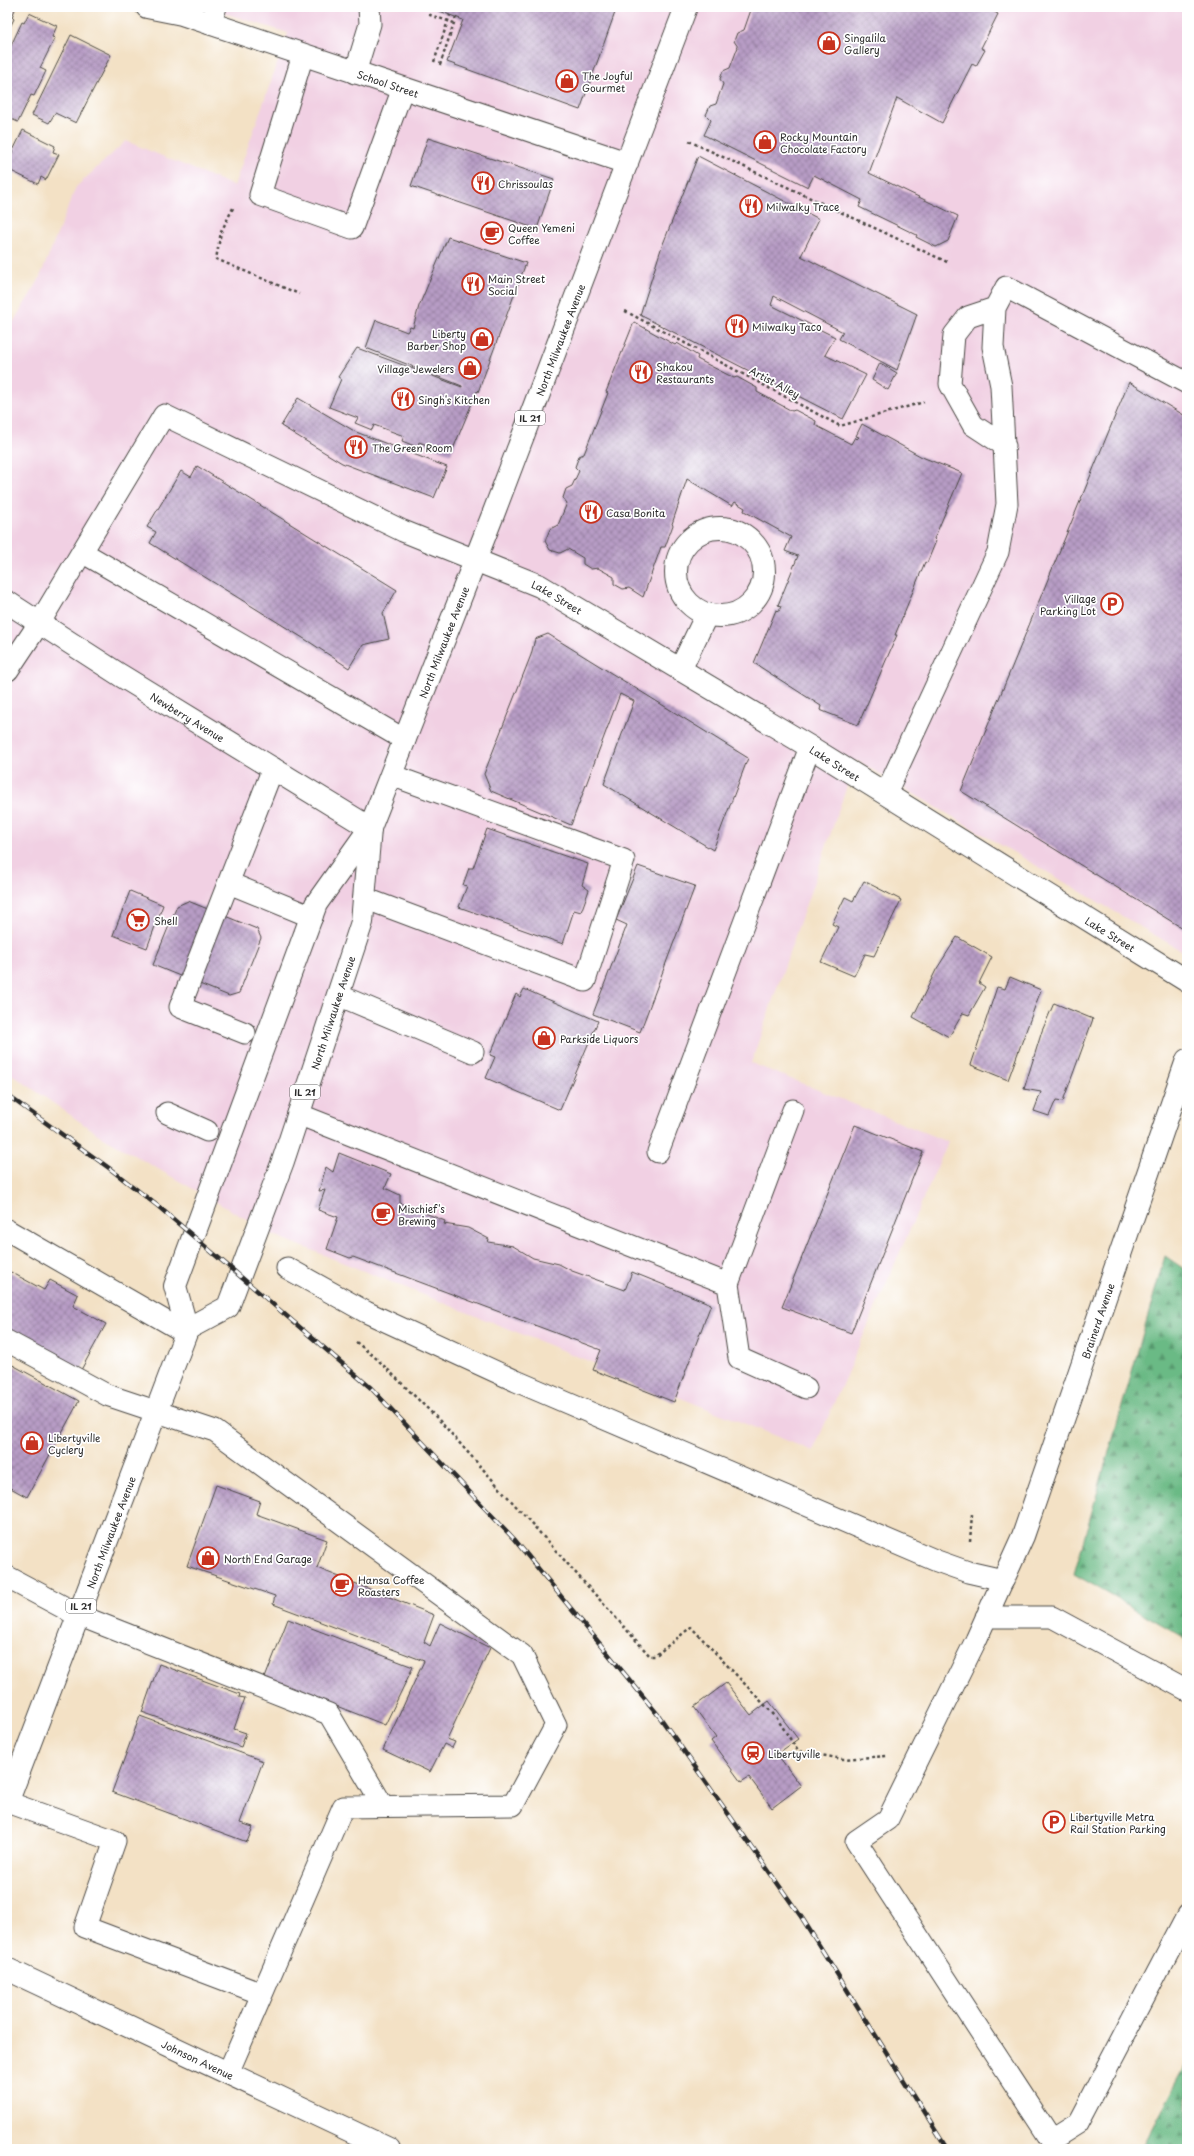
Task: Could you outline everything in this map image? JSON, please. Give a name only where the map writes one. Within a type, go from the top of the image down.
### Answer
[{"type":"street","name":"School Street","points":[[147,7],[182,14],[213,16],[303,55],[627,163]]},
{"type":"street","name":"North Milwaukee Avenue","points":[[7,1803],[186,1331],[175,1286],[316,904],[370,828],[475,560],[686,7]]},
{"type":"street","points":[[722,527],[735,530],[749,538],[759,549],[764,564],[764,579],[759,593],[750,605],[737,613],[722,616],[707,614],[694,608],[685,598],[678,585],[676,571],[678,558],[685,545],[695,536],[708,529],[722,527]]},
{"type":"street","name":"Lake Street","points":[[475,560],[540,586],[810,746],[1187,981]]},
{"type":"street","name":"Newberry Avenue","points":[[7,602],[120,675],[370,828]]},
{"type":"street","points":[[680,670],[707,614]]},
{"type":"street","name":"North Milwaukee Avenue","points":[[186,1331],[228,1307],[271,1196],[362,922],[370,828]]},
{"type":"street","name":"Brainerd Avenue","points":[[1003,1580],[1023,1536],[1187,1060]]},
{"type":"street","points":[[7,1577],[78,1615]]},
{"type":"street","name":"Johnson Avenue","points":[[7,1969],[389,2149]]},
{"type":"lane","points":[[355,73],[370,24],[369,7]]},
{"type":"lane","points":[[303,55],[260,196],[352,228],[403,88]]},
{"type":"lane","points":[[886,793],[998,552],[1008,504],[1001,386],[993,347],[995,308],[1006,287],[1187,383]]},
{"type":"lane","points":[[995,308],[968,316],[954,335],[950,384],[973,425],[1005,446]]},
{"type":"lane","points":[[8,670],[40,622],[164,415],[403,531],[475,560]]},
{"type":"lane","points":[[82,552],[405,740]]},
{"type":"lane","points":[[658,1152],[810,746]]},
{"type":"lane","points":[[245,1033],[180,1007],[273,768]]},
{"type":"lane","points":[[364,898],[585,981],[624,860],[390,775]]},
{"type":"lane","points":[[228,883],[312,916]]},
{"type":"lane","points":[[338,995],[473,1052]]},
{"type":"lane","points":[[793,1110],[728,1284],[739,1358],[806,1388]]},
{"type":"lane","points":[[167,1113],[207,1131]]},
{"type":"lane","points":[[298,1114],[728,1284]]},
{"type":"lane","points":[[7,1230],[186,1331]]},
{"type":"lane","points":[[287,1268],[366,1312],[516,1381],[937,1561],[968,1572],[1003,1580],[888,1819],[856,1841],[1051,2140],[1078,2123],[1187,1915]]},
{"type":"lane","points":[[7,1340],[107,1395],[156,1410],[215,1431],[522,1655],[556,1725],[513,1805],[343,1806],[228,2073]]},
{"type":"lane","points":[[78,1615],[329,1714],[383,1806]]},
{"type":"lane","points":[[986,1617],[1052,1617],[1187,1690]]},
{"type":"lane","points":[[7,1803],[115,1841],[85,1927],[262,1994]]},
{"type":"path","points":[[432,8],[430,15],[454,23]]},
{"type":"path","points":[[434,62],[450,15]]},
{"type":"path","points":[[440,65],[456,17]]},
{"type":"path","points":[[689,141],[947,262]]},
{"type":"path","name":"Artist Alley","points":[[625,311],[840,426],[924,402]]},
{"type":"path","points":[[353,1339],[377,1359],[439,1420],[650,1656],[655,1656],[691,1627],[776,1717],[798,1751],[843,1759],[888,1756]]},
{"type":"path","points":[[968,1572],[972,1514]]},
{"type":"shaded area","points":[[205,7],[1187,7],[1187,954],[856,760],[751,1063],[948,1142],[813,1451],[274,1235],[102,1137],[7,1071],[7,332],[38,282],[76,187],[126,141],[234,186],[288,33]]},
{"type":"green space","points":[[1165,1256],[1187,1271],[1187,1639],[1074,1574]]},
{"type":"green space","points":[[1187,2063],[1187,2149],[1142,2149]]},
{"type":"building","points":[[7,7],[16,7],[12,17],[14,19],[7,33]]},
{"type":"building","points":[[429,7],[617,7],[580,110],[447,62],[463,20]]},
{"type":"building","points":[[752,7],[985,7],[998,14],[981,48],[985,50],[976,66],[972,64],[942,123],[897,98],[869,173],[958,216],[948,241],[936,247],[916,237],[917,235],[859,207],[862,200],[814,175],[808,187],[704,135],[711,120],[706,115],[710,106],[716,104],[723,84],[720,79],[723,71],[730,68],[738,47],[734,41],[737,33],[744,30]]},
{"type":"building","points":[[29,13],[57,26],[52,37],[55,38],[40,68],[46,71],[34,96],[31,95],[18,122],[9,118],[7,123],[7,54],[22,22],[24,23]]},
{"type":"building","points":[[71,35],[111,55],[76,123],[55,113],[49,123],[32,115]]},
{"type":"building","points":[[7,128],[11,130],[7,139]]},
{"type":"building","points":[[23,130],[55,146],[53,152],[59,154],[46,180],[41,177],[38,184],[7,169],[7,163]]},
{"type":"building","name":"Chrissoulas","points":[[428,138],[554,179],[537,229],[411,186]]},
{"type":"building","points":[[698,156],[819,219],[801,256],[917,314],[897,370],[839,339],[843,332],[774,296],[771,305],[835,337],[825,355],[866,375],[843,419],[640,315],[661,249]]},
{"type":"building","points":[[448,237],[526,263],[478,392],[477,391],[451,454],[419,442],[417,447],[402,441],[404,436],[374,425],[372,430],[355,423],[358,418],[329,407],[341,379],[338,377],[357,348],[462,387],[366,348],[376,320],[407,332],[410,327],[413,328],[419,306]]},
{"type":"building","points":[[634,322],[675,345],[677,343],[698,356],[697,359],[734,378],[737,377],[757,388],[757,392],[792,411],[795,410],[816,421],[815,425],[851,444],[855,437],[857,439],[859,437],[856,436],[862,424],[922,457],[962,473],[934,539],[936,541],[927,563],[925,562],[895,635],[897,635],[858,725],[820,710],[821,706],[754,663],[776,610],[779,611],[781,606],[778,605],[798,556],[785,551],[791,537],[744,511],[745,508],[735,502],[732,506],[687,479],[665,547],[661,547],[643,597],[629,588],[623,589],[614,584],[614,577],[598,568],[591,569],[583,564],[583,558],[568,549],[560,553],[550,550],[545,541],[550,529],[558,525],[567,503],[563,498],[566,489],[572,486],[579,471],[575,467],[579,456],[584,454],[608,393],[606,392]]},
{"type":"building","points":[[880,363],[897,373],[888,390],[872,380]]},
{"type":"building","name":"Village Parking Lot","points":[[1129,382],[1187,417],[1187,931],[961,791]]},
{"type":"building","name":"The Green Room","points":[[298,398],[356,432],[447,467],[434,498],[342,463],[281,426]]},
{"type":"building","points":[[197,466],[397,590],[383,613],[389,639],[363,645],[349,668],[150,543],[156,532],[147,527],[181,471],[191,477]]},
{"type":"building","points":[[548,634],[748,758],[713,850],[604,784],[634,701],[620,694],[571,825],[491,791],[484,774],[531,655],[535,639]]},
{"type":"building","points":[[487,829],[588,864],[582,885],[589,890],[581,912],[574,910],[563,944],[459,907],[467,886],[463,885],[469,868],[473,868]]},
{"type":"building","points":[[638,866],[695,886],[640,1032],[593,1014],[627,925],[616,920]]},
{"type":"building","points":[[864,881],[901,900],[874,956],[865,954],[854,976],[821,962],[838,927],[832,924],[845,897],[853,901]]},
{"type":"building","name":"Shell","points":[[130,891],[163,905],[147,948],[113,935]]},
{"type":"building","name":"Shell","points":[[188,901],[257,929],[261,938],[239,993],[229,996],[153,965],[177,906]]},
{"type":"building","points":[[957,937],[992,957],[979,983],[985,987],[969,1015],[963,1013],[949,1037],[913,1017],[936,970]]},
{"type":"building","points":[[1010,977],[1041,990],[1008,1080],[971,1065],[997,987],[1005,989]]},
{"type":"building","name":"Parkside Liquors","points":[[524,989],[598,1021],[560,1110],[486,1078],[495,1057],[490,1055],[516,994],[520,997]]},
{"type":"building","points":[[1054,1003],[1093,1019],[1063,1101],[1056,1100],[1049,1116],[1034,1111],[1041,1092],[1024,1089],[1042,1031]]},
{"type":"building","points":[[855,1125],[923,1152],[851,1333],[782,1307]]},
{"type":"building","points":[[339,1153],[391,1174],[385,1188],[400,1195],[400,1203],[445,1221],[444,1224],[468,1228],[489,1239],[488,1242],[513,1246],[533,1258],[559,1264],[572,1271],[625,1290],[632,1272],[711,1304],[674,1402],[593,1370],[601,1350],[353,1257],[350,1258],[327,1249],[338,1217],[318,1210],[325,1190],[319,1191],[326,1167],[333,1172]]},
{"type":"building","points":[[7,1270],[44,1290],[50,1280],[78,1295],[73,1306],[106,1324],[81,1370],[7,1331]]},
{"type":"building","name":"Libertyville Cyclery","points":[[7,1362],[79,1401],[27,1497],[7,1486]]},
{"type":"building","points":[[216,1485],[260,1501],[256,1514],[327,1540],[317,1568],[434,1615],[424,1642],[430,1646],[440,1623],[490,1648],[447,1739],[455,1742],[452,1748],[444,1744],[430,1772],[383,1750],[424,1661],[273,1604],[275,1596],[187,1566]]},
{"type":"building","points":[[288,1619],[413,1667],[385,1725],[265,1678]]},
{"type":"building","points":[[159,1664],[240,1694],[239,1697],[245,1698],[234,1729],[246,1733],[241,1747],[142,1712]]},
{"type":"building","points":[[726,1683],[751,1715],[769,1701],[798,1739],[777,1754],[801,1786],[772,1808],[749,1777],[741,1782],[711,1741],[716,1737],[694,1707]]},
{"type":"building","points":[[140,1716],[263,1761],[240,1823],[253,1827],[247,1842],[112,1792]]},
{"type":"railway","points":[[7,1095],[109,1168],[159,1207],[371,1388],[514,1539],[659,1716],[802,1918],[947,2149]]},
{"type":"place","name":"Singalila Gallery","points":[[829,43]]},
{"type":"place","name":"The Joyful Gourmet","points":[[567,81]]},
{"type":"place","name":"Rocky Mountain Chocolate Factory","points":[[765,142]]},
{"type":"place","name":"Chrissoulas","points":[[483,183]]},
{"type":"place","name":"Milwalky Trace","points":[[751,206]]},
{"type":"place","name":"Queen Yemeni Coffee","points":[[492,233]]},
{"type":"place","name":"Main Street Social","points":[[473,284]]},
{"type":"place","name":"Milwalky Taco","points":[[737,326]]},
{"type":"place","name":"Liberty Barber Shop","points":[[482,339]]},
{"type":"place","name":"Village Jewelers","points":[[470,368]]},
{"type":"place","name":"Shakou Restaurants","points":[[641,372]]},
{"type":"place","name":"Singh's Kitchen","points":[[403,399]]},
{"type":"place","name":"The Green Room","points":[[356,447]]},
{"type":"place","name":"Casa Bonita","points":[[591,512]]},
{"type":"place","name":"Village Parking Lot","points":[[1112,604]]},
{"type":"place","name":"Shell","points":[[138,920]]},
{"type":"place","name":"Parkside Liquors","points":[[544,1038]]},
{"type":"place","name":"Mischief's Brewing","points":[[383,1214]]},
{"type":"place","name":"Libertyville Cyclery","points":[[32,1443]]},
{"type":"place","name":"North End Garage","points":[[208,1558]]},
{"type":"place","name":"Hansa Coffee Roasters","points":[[342,1585]]},
{"type":"place","name":"Libertyville","points":[[753,1753]]},
{"type":"place","name":"Libertyville Metra Rail Station Parking","points":[[1054,1822]]}]
